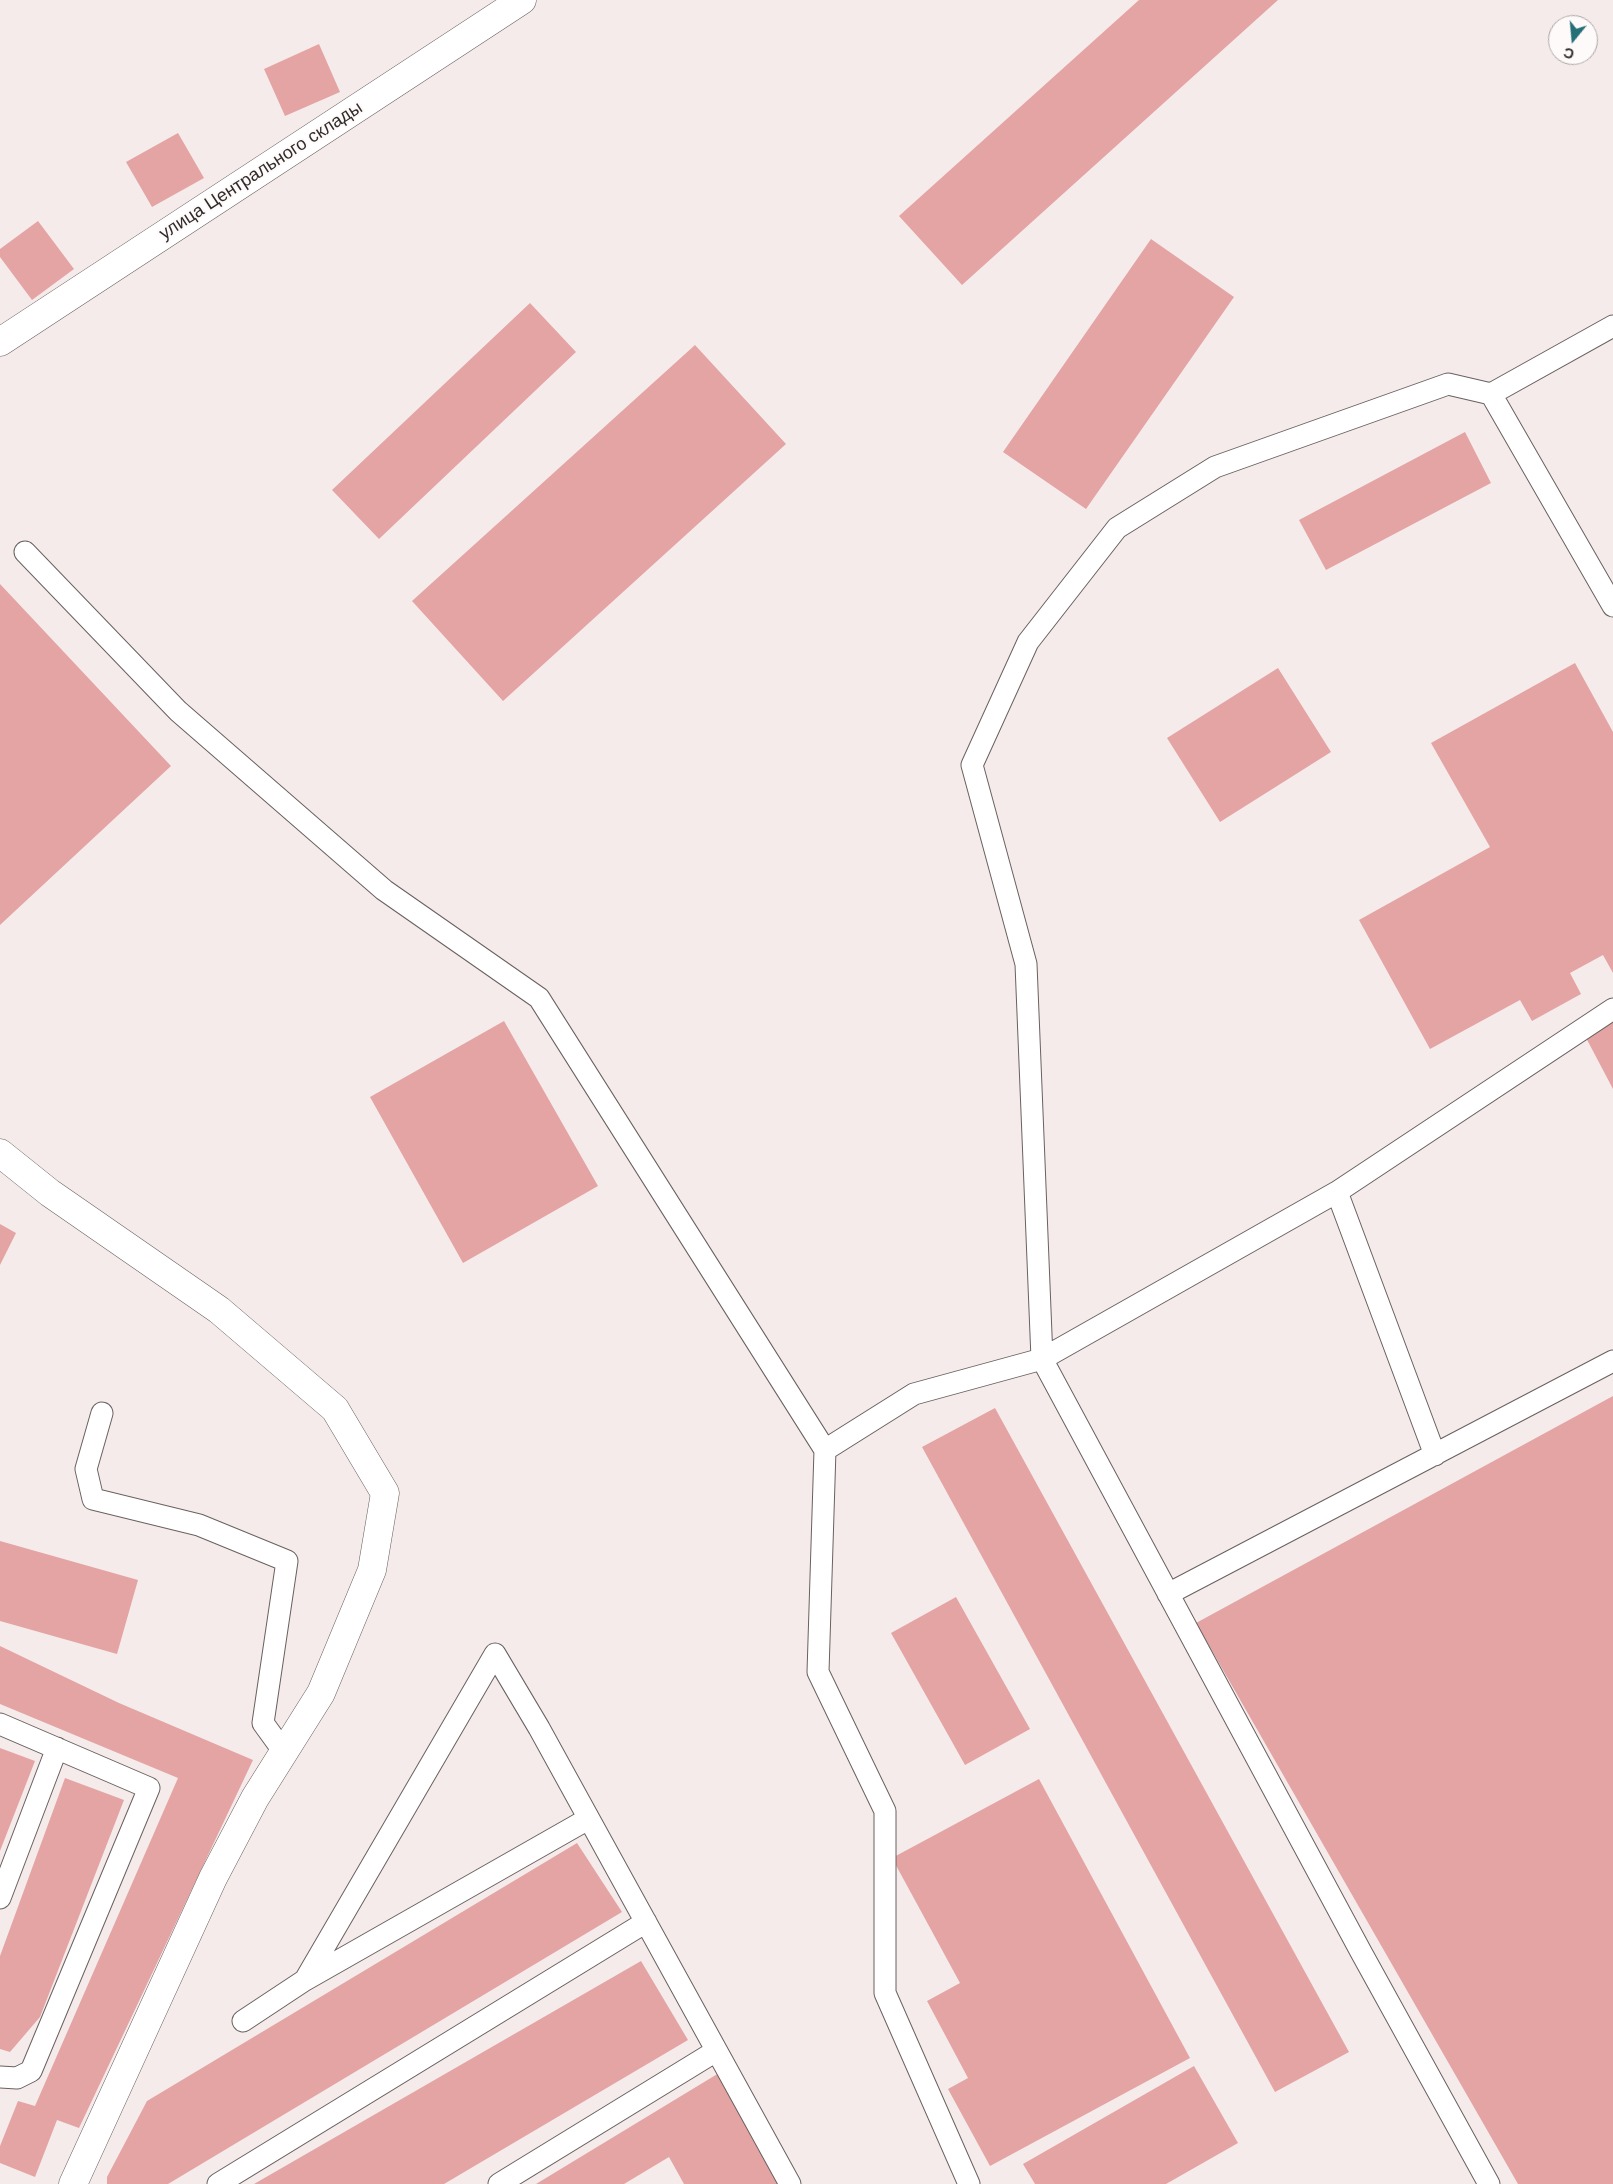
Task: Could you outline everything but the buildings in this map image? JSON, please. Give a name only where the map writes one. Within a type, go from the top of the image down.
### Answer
[{"type":"street","name":"улица Центрального склады","points":[[0,342],[522,0]]},
{"type":"street","points":[[0,1153],[50,1193],[219,1310],[335,1409],[384,1493],[372,1570],[322,1693],[255,1798],[213,1878],[73,2184]]},
{"type":"lane","points":[[1489,2184],[1361,1952],[1042,1359],[1026,964],[972,766],[1028,642],[1117,528],[1215,467],[1448,384],[1492,394],[1613,326]]},
{"type":"lane","points":[[1492,394],[1613,606]]},
{"type":"lane","points":[[25,552],[178,711],[384,890],[540,998],[825,1450],[818,1672],[885,1811],[885,1993],[969,2184]]},
{"type":"lane","points":[[825,1450],[914,1394],[1042,1359],[1337,1192],[1613,1009]]},
{"type":"lane","points":[[1337,1192],[1436,1455]]},
{"type":"lane","points":[[1168,1594],[1613,1361]]},
{"type":"lane","points":[[102,1413],[86,1469],[93,1499],[200,1525],[286,1561],[263,1723],[284,1752]]},
{"type":"lane","points":[[305,1980],[495,1654],[646,1922],[790,2184]]},
{"type":"lane","points":[[0,1724],[149,1788],[31,2071],[17,2078],[0,2077]]},
{"type":"lane","points":[[0,1898],[57,1748]]},
{"type":"lane","points":[[243,2022],[305,1980],[588,1818]]},
{"type":"lane","points":[[218,2184],[646,1922]]},
{"type":"lane","points":[[499,2184],[716,2050]]}]
